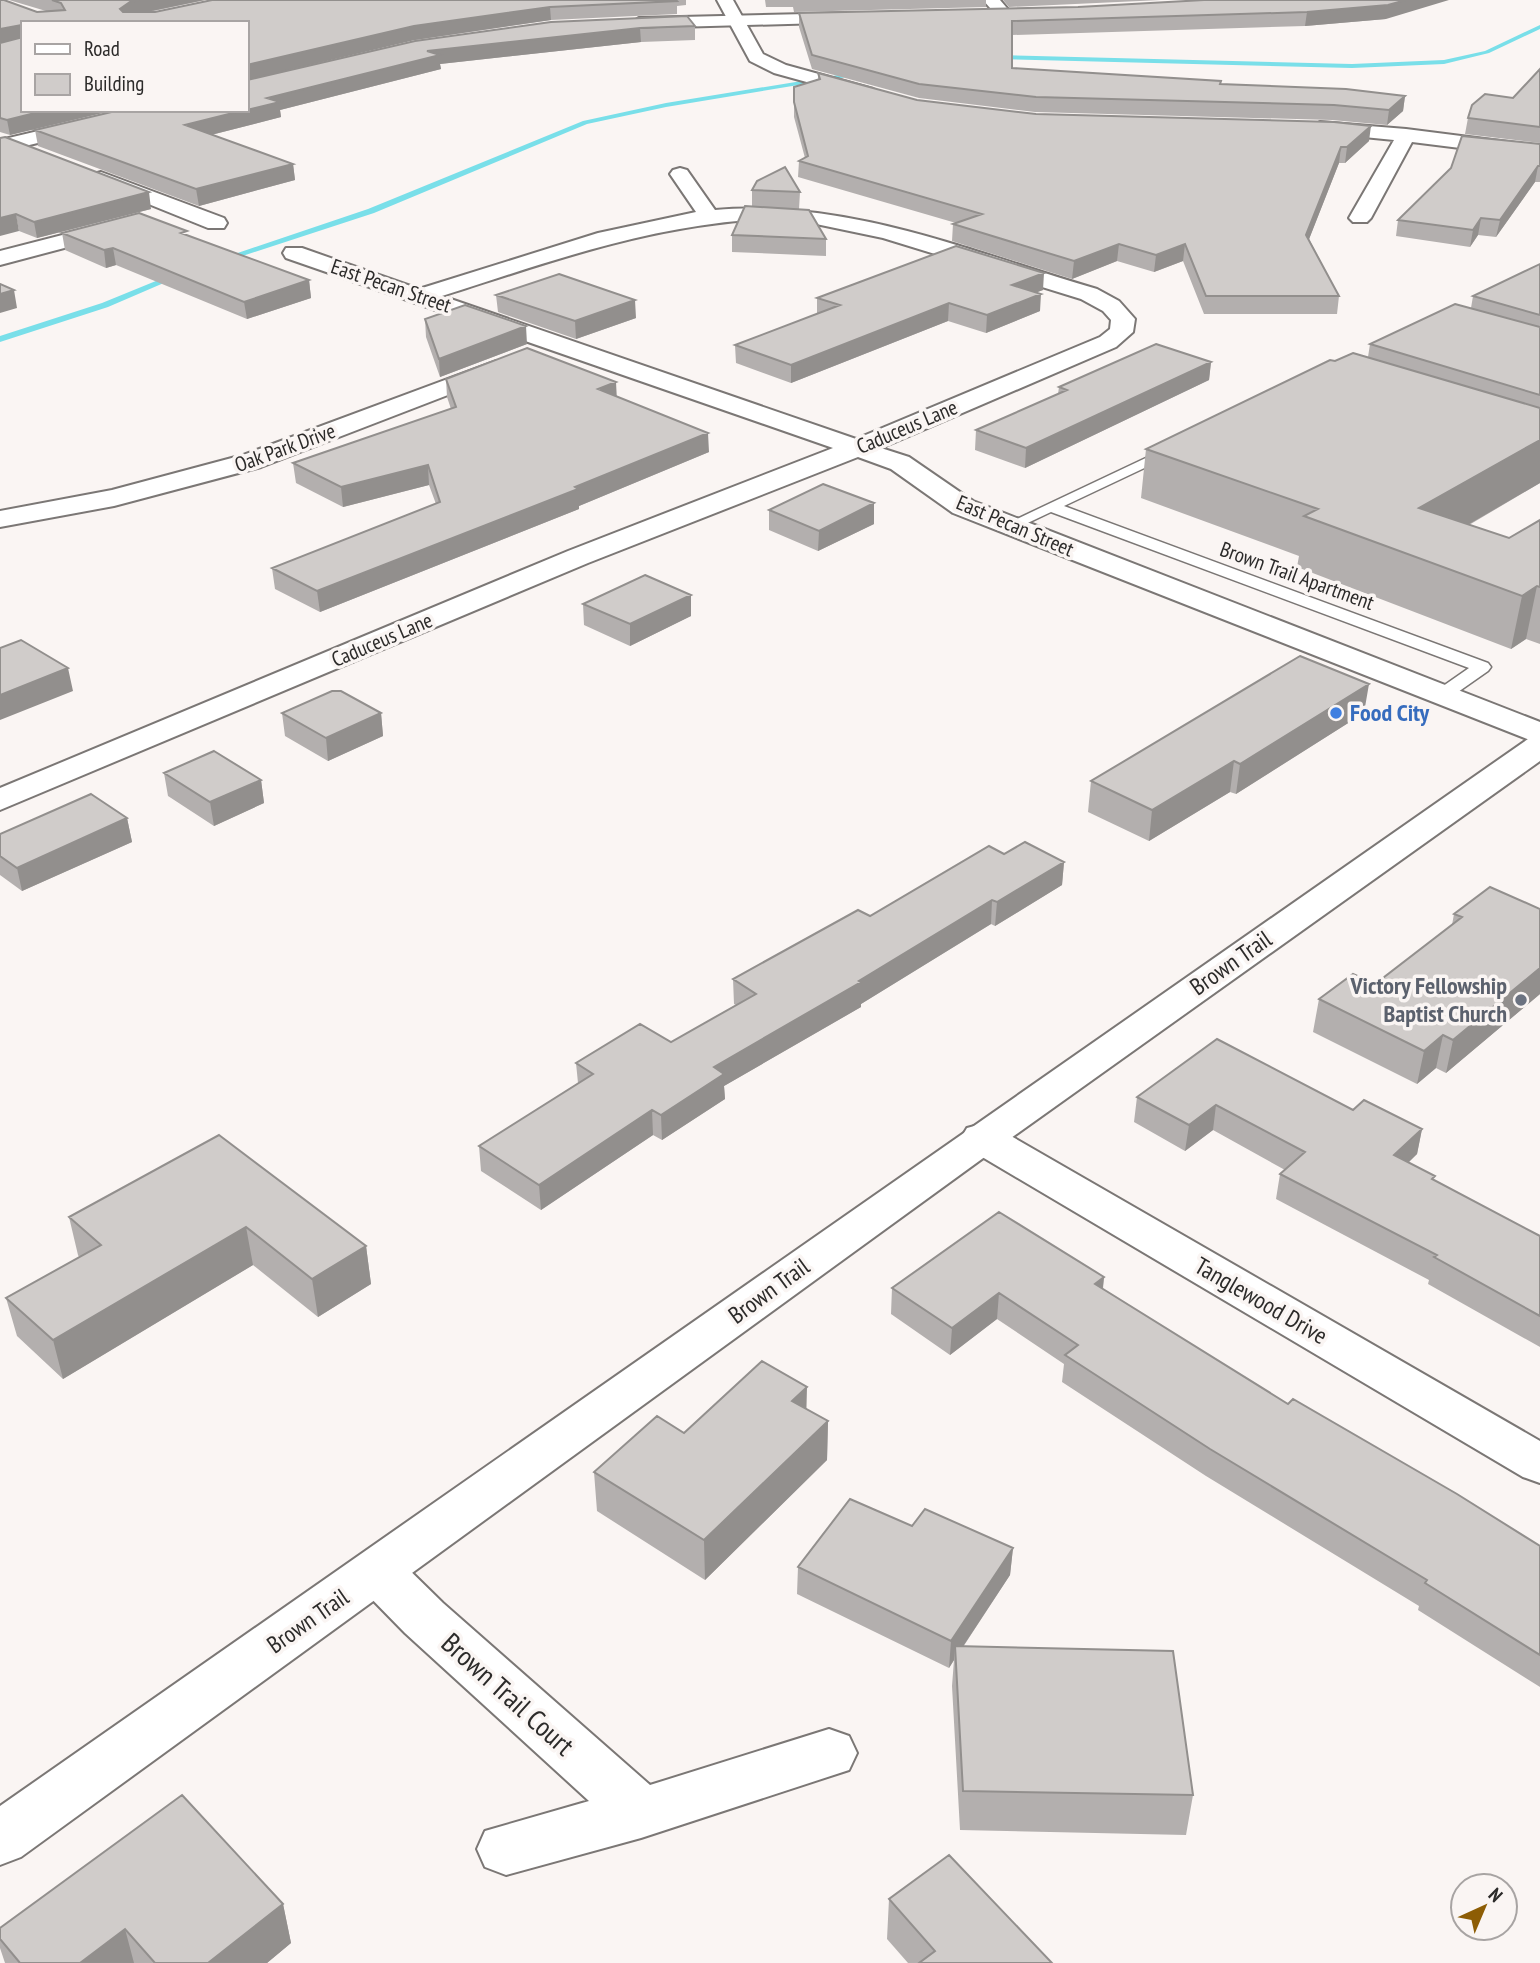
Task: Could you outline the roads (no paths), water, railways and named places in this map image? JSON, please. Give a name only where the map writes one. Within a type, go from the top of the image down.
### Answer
[{"type":"street","points":[[724,0],[738,20],[756,57],[780,69],[891,99]]},
{"type":"street","points":[[976,15],[1010,14],[991,0]]},
{"type":"street","points":[[626,23],[869,17]]},
{"type":"street","points":[[4,143],[143,112]]},
{"type":"street","points":[[1296,127],[1406,135],[1540,152]]},
{"type":"street","points":[[1360,218],[1406,135]]},
{"type":"street","points":[[4,143],[51,159]]},
{"type":"street","points":[[77,169],[216,223]]},
{"type":"street","points":[[680,174],[709,216]]},
{"type":"street","points":[[0,258],[180,210]]},
{"type":"street","name":"Caduceus Lane","points":[[0,800],[578,557],[860,447],[1108,342],[1121,332],[1123,319],[1111,306],[1089,294],[862,225],[796,215],[709,216],[633,229],[420,296]]},
{"type":"street","name":"East Pecan Street","points":[[294,253],[860,447],[901,463],[963,507],[1540,733]]},
{"type":"street","name":"Oak Park Drive","points":[[0,519],[114,498],[252,461],[560,343]]},
{"type":"street","name":"Brown Trail","points":[[0,1839],[378,1572],[982,1138],[1540,746]]},
{"type":"street","name":"Tanglewood Drive","points":[[982,1138],[1540,1464]]},
{"type":"street","name":"Brown Trail Court","points":[[378,1572],[424,1618],[641,1813]]},
{"type":"street","points":[[506,1849],[641,1813],[829,1753]]},
{"type":"lane","points":[[1010,526],[1177,448]]},
{"type":"lane","name":"Brown Trail Apartment","points":[[1051,507],[1482,667],[1442,695]]},
{"type":"waterway","points":[[995,57],[1352,66],[1444,62],[1487,52],[1540,27]]},
{"type":"waterway","points":[[221,260],[371,211],[585,122],[666,105],[857,74]]},
{"type":"waterway","points":[[0,339],[105,305],[176,276]]},
{"type":"place","name":"Food City","points":[[1336,713]]},
{"type":"place","name":"Victory Fellowship Baptist Church","points":[[1521,1000]]}]
